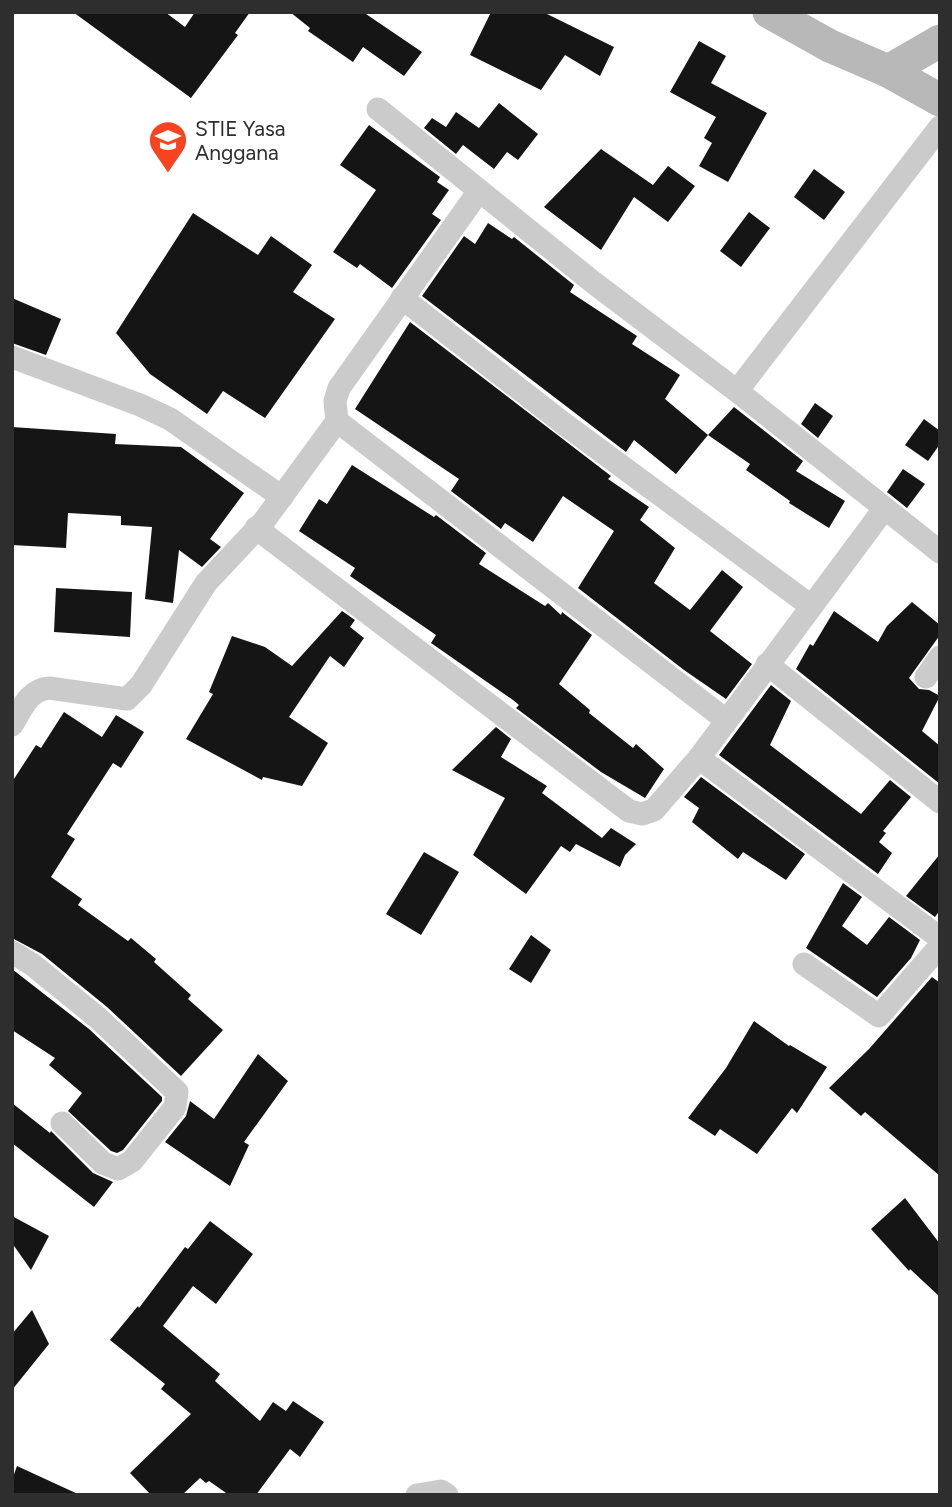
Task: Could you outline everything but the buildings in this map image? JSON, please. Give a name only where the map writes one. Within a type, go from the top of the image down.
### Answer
[{"type":"main road","points":[[769,12],[830,46],[888,71],[940,100]]},
{"type":"main road","points":[[888,71],[940,41]]},
{"type":"street","points":[[378,109],[940,552]]},
{"type":"street","points":[[737,391],[940,127]]},
{"type":"street","points":[[12,725],[31,694],[39,689],[49,688],[127,699],[141,685],[206,583],[282,497],[337,421],[335,401],[339,388],[479,191]]},
{"type":"street","points":[[402,298],[563,423],[811,606]]},
{"type":"street","points":[[12,358],[140,405],[170,419],[282,497]]},
{"type":"street","points":[[337,421],[726,720]]},
{"type":"street","points":[[256,528],[629,811],[642,814],[654,810],[699,758],[884,509]]},
{"type":"street","points":[[926,677],[940,657]]},
{"type":"street","points":[[767,664],[940,802]]},
{"type":"street","points":[[699,758],[940,938]]},
{"type":"street","points":[[804,964],[879,1016],[940,946]]},
{"type":"street","points":[[12,953],[33,965],[98,1018],[177,1092],[175,1107],[132,1161],[122,1168],[111,1168],[103,1163],[62,1123]]},
{"type":"street","points":[[417,1495],[441,1492],[447,1495]]},
{"type":"place","name":"STIE Yasa Anggana","points":[[168,174]]}]
